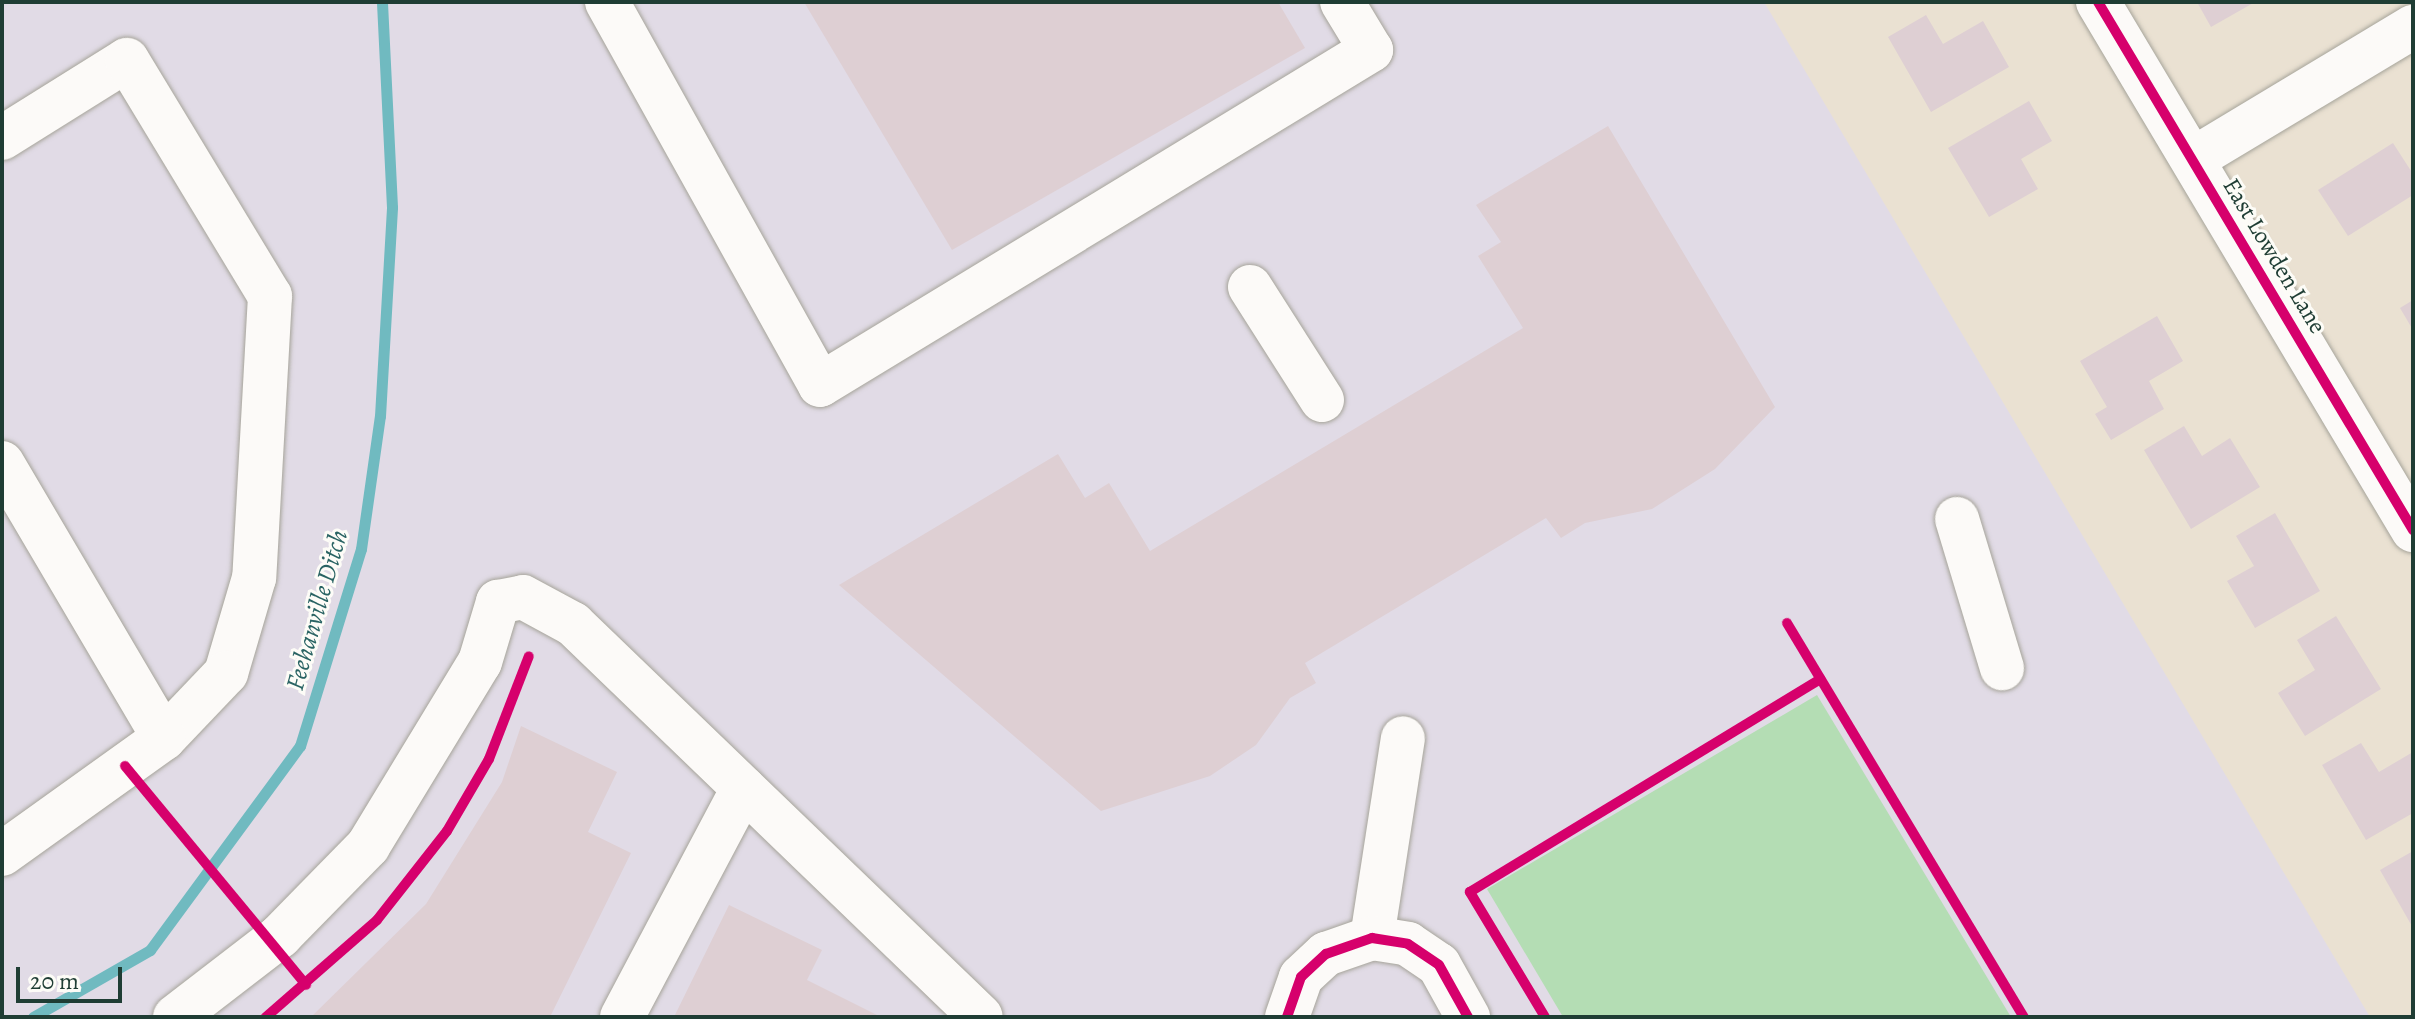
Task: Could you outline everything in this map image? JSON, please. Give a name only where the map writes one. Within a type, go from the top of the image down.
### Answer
[{"type":"street","points":[[607,2],[820,385],[1371,50],[1342,2]]},
{"type":"street","name":"East Lowden Lane","points":[[2098,2],[2413,530]]},
{"type":"street","points":[[2193,159],[2413,27]]},
{"type":"street","points":[[2,138],[127,60],[270,296],[254,578],[226,673],[164,738],[2,854]]},
{"type":"street","points":[[1250,287],[1322,400]]},
{"type":"street","points":[[2,463],[164,738]]},
{"type":"street","points":[[1957,519],[2002,668]]},
{"type":"street","points":[[175,1017],[280,936],[368,846],[480,662],[498,602],[523,597],[573,624],[981,1017]]},
{"type":"street","points":[[1372,938],[1403,738]]},
{"type":"street","points":[[622,1017],[743,788]]},
{"type":"street","points":[[1287,1017],[1301,977],[1326,954],[1372,938],[1408,944],[1439,965],[1468,1017]]},
{"type":"shaded area","points":[[2,2],[1764,2],[2370,1017],[2,1017]]},
{"type":"green space","points":[[1817,695],[2011,1017],[1563,1017],[1487,889]]},
{"type":"building","points":[[804,2],[1278,2],[1305,48],[952,250]]},
{"type":"building","points":[[2197,2],[2255,2],[2211,27]]},
{"type":"building","points":[[1926,15],[1943,44],[1983,21],[2009,67],[1931,112],[1888,37]]},
{"type":"building","points":[[2029,101],[2052,141],[2021,159],[2038,189],[1989,217],[1948,148]]},
{"type":"building","points":[[1608,126],[1775,407],[1715,469],[1652,509],[1585,523],[1561,538],[1546,518],[1305,663],[1316,683],[1290,698],[1256,745],[1210,776],[1101,811],[839,585],[1058,454],[1085,498],[1109,483],[1150,551],[1523,328],[1478,256],[1501,242],[1476,205]]},
{"type":"building","points":[[2393,143],[2413,174],[2413,195],[2348,236],[2318,190]]},
{"type":"building","points":[[2413,300],[2413,330],[2400,308]]},
{"type":"building","points":[[2157,316],[2183,361],[2149,381],[2164,409],[2111,440],[2095,414],[2107,407],[2080,361]]},
{"type":"building","points":[[2184,426],[2202,456],[2230,438],[2260,487],[2191,529],[2144,450]]},
{"type":"building","points":[[2275,513],[2320,591],[2255,628],[2227,581],[2254,566],[2236,536]]},
{"type":"building","points":[[2336,616],[2381,689],[2305,736],[2278,693],[2315,670],[2297,640]]},
{"type":"building","points":[[521,726],[617,772],[588,832],[631,853],[550,1017],[311,1017],[426,904],[502,782]]},
{"type":"building","points":[[2361,743],[2379,772],[2413,752],[2413,813],[2366,840],[2322,765]]},
{"type":"building","points":[[2413,851],[2413,928],[2380,870]]},
{"type":"building","points":[[729,905],[822,950],[807,980],[881,1017],[674,1017]]},
{"type":"waterway","name":"Feehanville Ditch","points":[[33,1017],[150,950],[300,746],[361,549],[380,416],[392,207],[382,2]]},
{"type":"cycle path","points":[[2098,2],[2413,530]]},
{"type":"cycle path","points":[[1787,623],[2024,1017]]},
{"type":"cycle path","points":[[266,1017],[377,920],[447,831],[489,759],[529,656]]},
{"type":"cycle path","points":[[1545,1017],[1470,892],[1820,679]]},
{"type":"cycle path","points":[[125,766],[306,985]]},
{"type":"cycle path","points":[[1287,1017],[1301,977],[1326,954],[1372,938],[1408,944],[1439,965],[1468,1017]]}]
